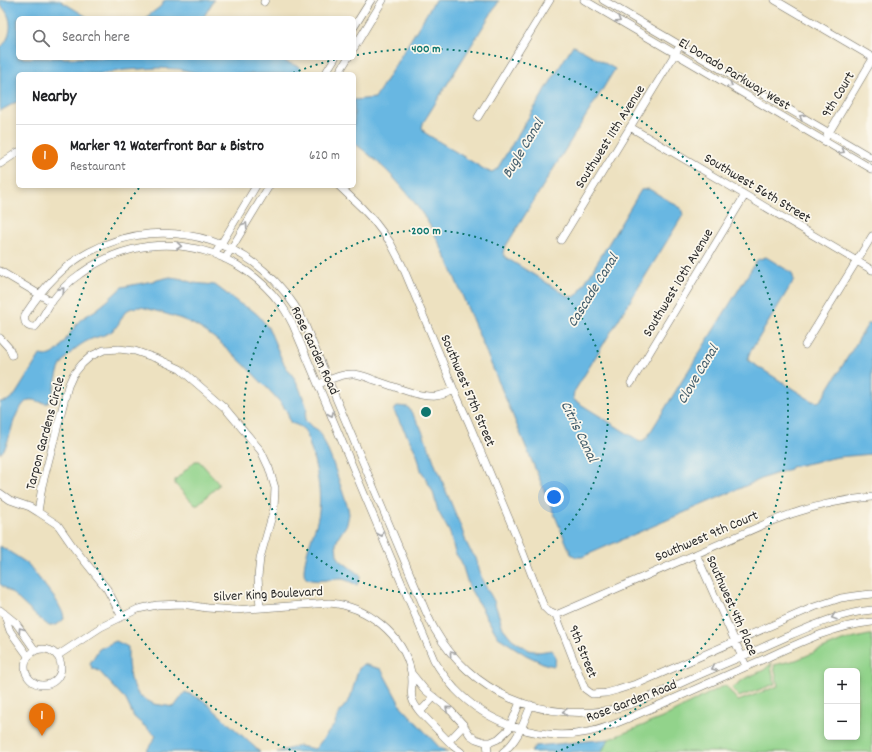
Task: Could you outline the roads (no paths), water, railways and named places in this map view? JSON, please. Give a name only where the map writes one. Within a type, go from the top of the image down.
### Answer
[{"type":"street","points":[[356,24],[371,0]]},
{"type":"street","points":[[356,45],[383,0]]},
{"type":"street","points":[[478,117],[550,0]]},
{"type":"street","name":"El Dorado Parkway West","points":[[584,0],[872,169]]},
{"type":"street","name":"El Dorado Parkway West","points":[[603,0],[872,158]]},
{"type":"street","points":[[775,0],[872,59]]},
{"type":"street","name":"Southwest 11th Avenue","points":[[561,240],[680,46]]},
{"type":"street","name":"9th Court","points":[[824,141],[872,59]]},
{"type":"street","points":[[326,72],[334,60]]},
{"type":"street","points":[[339,72],[347,60]]},
{"type":"street","name":"Southwest 56th Street","points":[[630,127],[872,270]]},
{"type":"street","points":[[0,164],[16,153]]},
{"type":"street","points":[[215,254],[255,188]]},
{"type":"street","points":[[225,259],[268,188]]},
{"type":"street","name":"Southwest 57th Street","points":[[341,188],[366,212],[384,234],[402,265],[520,545],[544,607],[549,612],[556,614]]},
{"type":"street","name":"Southwest 10th Avenue","points":[[630,383],[745,195]]},
{"type":"street","name":"Rose Garden Road","points":[[872,610],[837,616],[817,623],[636,702],[613,709],[588,712],[566,712],[545,709],[520,702],[491,687],[472,674],[452,654],[436,631],[421,600],[303,320],[289,296],[276,281],[259,266],[231,248],[197,236],[174,233],[135,235],[109,243],[79,257],[56,276],[39,294],[25,315],[24,321],[28,326],[34,327],[63,288],[80,274],[104,259],[125,251],[153,245],[170,245],[195,248],[215,254],[243,268],[253,276],[267,288],[279,302],[293,325],[434,660],[448,680],[465,698],[485,713],[522,729],[537,733],[562,735],[579,734],[595,730],[645,711],[827,632],[849,625],[872,622]]},
{"type":"street","points":[[806,345],[872,236]]},
{"type":"street","points":[[0,271],[52,302]]},
{"type":"street","points":[[0,338],[5,343],[12,355]]},
{"type":"street","name":"Tarpon Gardens Circle","points":[[38,512],[42,486],[68,386],[73,375],[91,356],[104,350],[119,348],[158,358],[180,369],[224,407],[261,451],[269,468],[275,488],[274,509],[260,558],[258,577],[260,608]]},
{"type":"street","points":[[318,384],[344,375],[353,374],[425,396],[444,395],[454,390]]},
{"type":"street","name":"Tarpon Gardens Circle","points":[[0,493],[10,500],[30,507],[58,525],[107,590],[122,617]]},
{"type":"street","name":"Southwest 9th Court","points":[[556,614],[793,513],[843,500],[872,498]]},
{"type":"street","name":"Southwest 4th Place","points":[[696,554],[746,666]]},
{"type":"street","name":"Rose Garden Road","points":[[592,694],[606,693],[633,685],[825,603],[841,598],[872,594]]},
{"type":"street","name":"Silver King Boulevard","points":[[58,656],[102,627],[138,610],[157,605],[182,604],[206,608],[235,610],[329,603],[338,604],[359,610],[379,623],[394,637],[404,653],[412,674],[425,690],[451,711],[470,734],[476,739],[487,742]]},
{"type":"street","points":[[2,612],[16,623],[35,650]]},
{"type":"street","points":[[2,612],[10,631],[28,656]]},
{"type":"street","name":"9th Street","points":[[556,614],[585,689],[592,694]]},
{"type":"street","points":[[47,649],[58,656],[61,671],[59,676],[52,684],[40,686],[35,684],[30,681],[24,672],[25,661],[35,650],[47,649]]},
{"type":"street","name":"Silver King Boulevard","points":[[412,674],[411,697],[415,706],[449,741],[462,752]]},
{"type":"street","points":[[420,712],[434,697]]},
{"type":"street","points":[[488,752],[487,742],[498,739],[509,730],[520,702]]},
{"type":"street","points":[[502,752],[512,744],[522,729],[531,705]]},
{"type":"street","points":[[449,741],[464,725]]},
{"type":"water","points":[[0,0],[59,0],[86,16],[16,16],[16,60],[281,60],[300,67],[301,72],[192,72],[179,69],[158,68],[113,72],[16,72],[16,102],[0,111],[0,48],[7,38],[10,21],[5,10],[0,5]]},
{"type":"water","points":[[165,0],[214,0],[204,16],[148,16],[160,7]]},
{"type":"water","points":[[435,0],[499,1],[423,123],[422,128],[425,133],[487,171],[492,172],[497,169],[573,45],[615,69],[504,249],[503,253],[505,257],[568,296],[574,297],[578,294],[641,190],[649,189],[681,208],[683,215],[574,392],[574,400],[638,440],[641,441],[646,439],[757,260],[766,257],[792,273],[794,280],[749,354],[749,361],[812,401],[818,402],[822,399],[868,324],[872,323],[872,454],[838,457],[791,467],[790,469],[766,477],[582,557],[576,557],[571,554],[449,264],[434,233],[416,204],[407,193],[387,171],[356,145],[356,100],[375,98]]},
{"type":"water","points":[[170,277],[183,279],[193,283],[215,285],[240,304],[252,310],[259,316],[269,329],[282,360],[299,387],[307,408],[305,420],[318,430],[322,436],[333,463],[349,514],[347,524],[336,544],[337,555],[340,560],[361,576],[357,585],[342,579],[317,581],[306,578],[304,574],[305,561],[316,525],[319,506],[319,485],[313,455],[306,432],[290,422],[286,410],[278,400],[231,352],[203,330],[181,319],[141,307],[129,309],[112,331],[80,345],[67,356],[61,365],[48,403],[29,400],[18,411],[4,450],[0,454],[0,402],[7,401],[15,395],[40,355],[46,356],[53,354],[59,349],[81,319],[96,310],[122,287]]},
{"type":"water","points":[[397,406],[408,407],[420,426],[466,542],[476,558],[482,580],[494,601],[503,628],[512,639],[529,650],[539,652],[552,650],[555,658],[554,666],[545,664],[526,655],[498,637],[469,587],[461,561],[455,553],[450,533],[438,511],[433,492],[421,470],[417,454],[394,411]]},
{"type":"water","points":[[0,546],[28,564],[56,600],[63,613],[64,619],[58,624],[49,626],[0,584]]},
{"type":"water","points":[[116,641],[128,647],[130,679],[139,696],[154,704],[174,707],[185,692],[203,700],[260,752],[146,752],[156,736],[134,717],[126,700],[99,671],[92,668],[90,663],[99,649]]},
{"type":"water","points":[[363,664],[381,669],[401,706],[440,748],[448,752],[277,752],[299,746],[315,749],[335,724],[338,714],[350,699],[358,670]]},
{"type":"water","points":[[609,739],[601,752],[531,752],[535,746]]},
{"type":"place","name":"Marker 92 Waterfront Bar & Bistro","points":[[42,736]]},
{"type":"water label","name":"Bugle Canal","points":[[522,148]]},
{"type":"water label","name":"Cascade Canal","points":[[592,290]]},
{"type":"water label","name":"Clove Canal","points":[[697,374]]},
{"type":"water label","name":"Citris Canal","points":[[580,431]]}]
